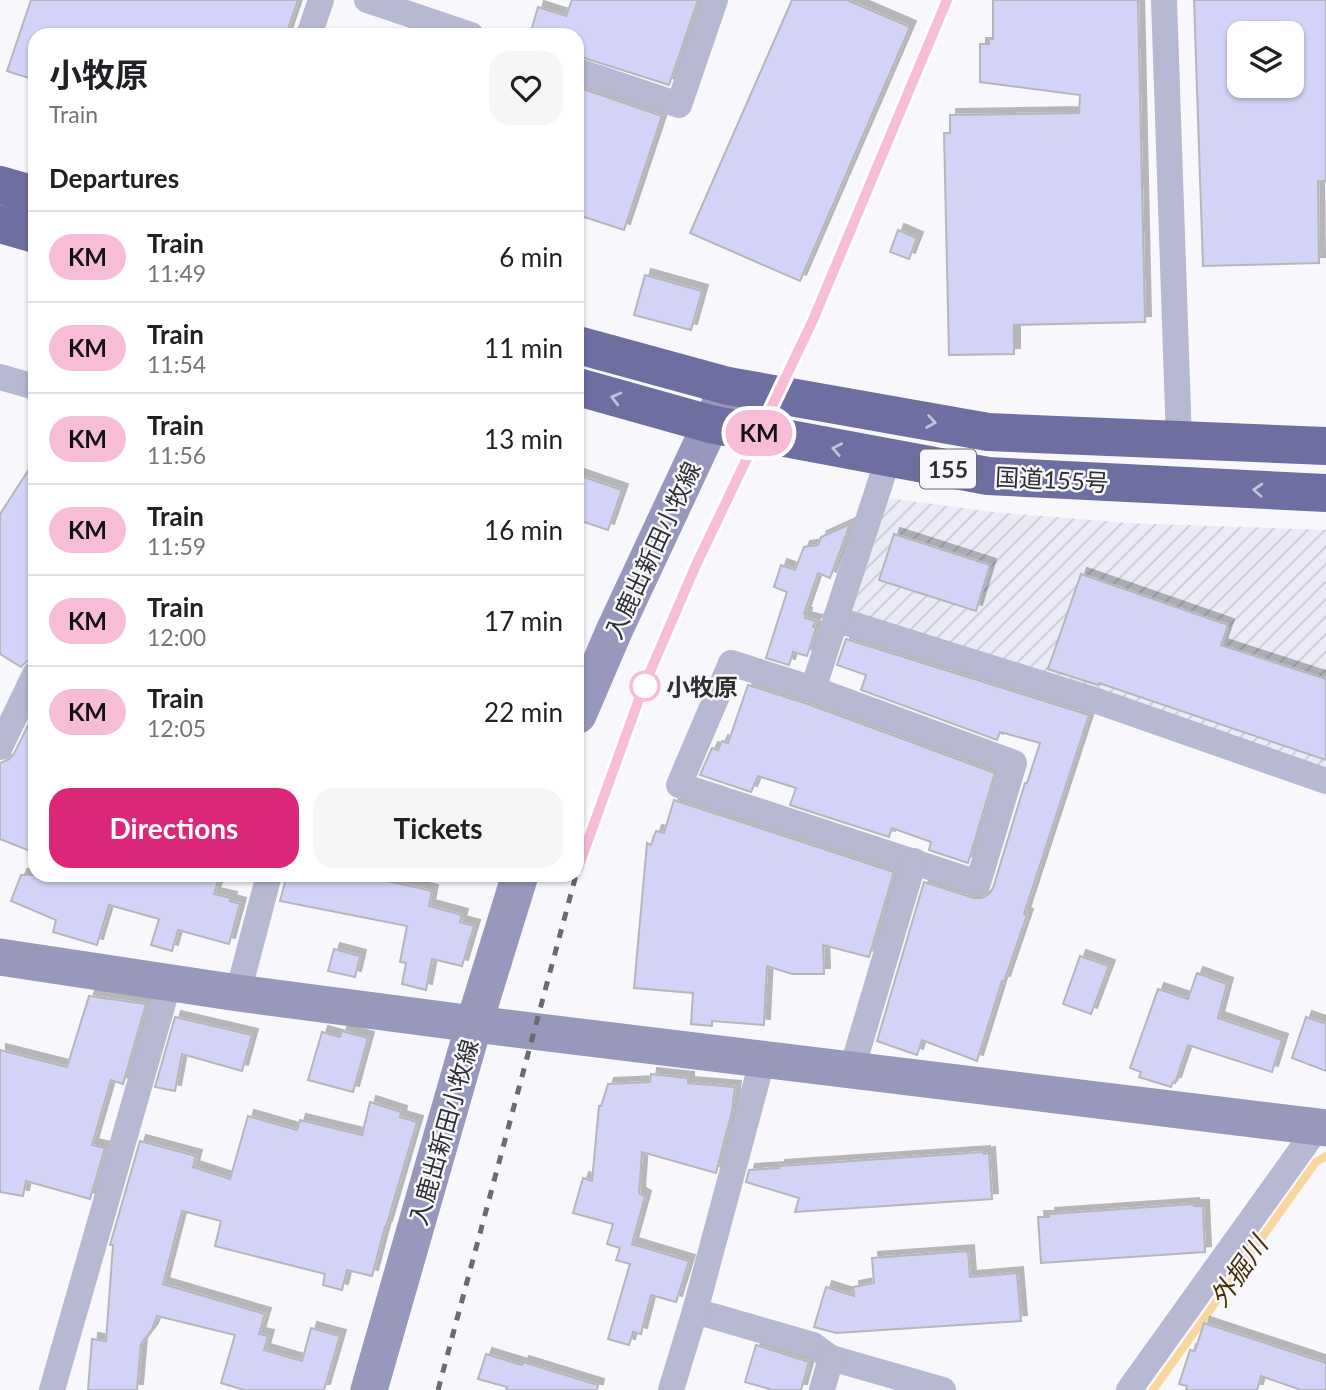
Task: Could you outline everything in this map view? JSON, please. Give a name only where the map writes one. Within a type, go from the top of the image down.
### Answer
[{"type":"highway","points":[[0,185],[28,193]]},
{"type":"highway","points":[[0,224],[28,232]]},
{"type":"highway","name":"国道155号","points":[[584,347],[728,386],[988,432],[1326,446]]},
{"type":"highway","name":"国道155号","points":[[584,389],[710,424],[988,476],[1326,493]]},
{"type":"street","points":[[311,28],[321,0]]},
{"type":"street","points":[[367,0],[450,28]]},
{"type":"street","points":[[584,73],[679,105],[715,0]]},
{"type":"street","points":[[1164,0],[1179,441]]},
{"type":"street","points":[[0,377],[28,385]]},
{"type":"street","name":"入鹿出新田小牧線","points":[[584,702],[728,386]]},
{"type":"street","points":[[813,689],[888,459]]},
{"type":"street","points":[[835,620],[1100,702],[1326,781]]},
{"type":"street","points":[[732,663],[813,689],[1014,762],[978,883],[679,785],[732,663]]},
{"type":"street","points":[[0,747],[28,689]]},
{"type":"street","points":[[852,1069],[914,861]]},
{"type":"street","points":[[238,993],[267,882]]},
{"type":"street","name":"入鹿出新田小牧線","points":[[369,1390],[474,1024],[518,882]]},
{"type":"street","points":[[0,957],[238,993],[474,1024],[1322,1128],[1134,1388]]},
{"type":"street","points":[[52,1390],[169,982]]},
{"type":"street","points":[[671,1390],[763,1058]]},
{"type":"street","points":[[695,1311],[813,1345],[831,1358],[943,1390]]},
{"type":"street","points":[[822,1390],[831,1358]]},
{"type":"shaded area","points":[[889,498],[993,512],[1129,523],[1326,530],[1326,773],[849,620]]},
{"type":"building","points":[[31,0],[298,0],[288,28],[28,28],[28,78],[7,71]]},
{"type":"building","points":[[572,0],[698,0],[669,85],[584,58],[584,28],[532,28],[538,7],[566,16]]},
{"type":"building","points":[[792,0],[847,0],[910,27],[800,281],[690,233]]},
{"type":"building","points":[[993,0],[1138,0],[1145,322],[1014,325],[1014,354],[949,355],[944,133],[950,133],[950,115],[1079,113],[1080,95],[980,82],[980,44],[989,44],[989,39],[993,39]]},
{"type":"building","points":[[1194,0],[1326,0],[1326,181],[1318,181],[1319,263],[1203,266]]},
{"type":"building","points":[[584,89],[662,116],[624,230],[584,217]]},
{"type":"building","points":[[898,230],[917,238],[909,259],[890,252]]},
{"type":"building","points":[[645,275],[702,291],[691,330],[634,315]]},
{"type":"building","points":[[28,471],[28,661],[21,667],[0,654],[0,514]]},
{"type":"building","points":[[584,477],[622,490],[608,530],[584,522]]},
{"type":"building","points":[[850,524],[830,578],[818,573],[804,614],[805,618],[816,621],[807,656],[793,652],[789,665],[766,658],[787,592],[774,587],[781,565],[795,570],[804,547],[818,545],[821,537]]},
{"type":"building","points":[[894,534],[990,565],[976,611],[879,580]]},
{"type":"building","points":[[1081,574],[1228,625],[1221,645],[1326,679],[1326,760],[1099,683],[1098,685],[1048,669]]},
{"type":"building","points":[[846,639],[1089,715],[1024,914],[1027,915],[1004,982],[1002,981],[977,1061],[922,1040],[917,1055],[877,1041],[924,882],[974,898],[989,894],[1040,743],[1000,732],[997,740],[861,690],[866,675],[837,665]]},
{"type":"building","points":[[748,685],[808,704],[995,773],[968,863],[929,850],[931,842],[892,828],[889,837],[790,805],[796,788],[758,776],[751,792],[700,775],[712,748],[718,750],[722,741],[728,743]]},
{"type":"building","points":[[28,725],[28,850],[0,839],[0,763],[14,754]]},
{"type":"building","points":[[674,800],[894,872],[869,957],[823,945],[824,974],[792,974],[767,966],[764,1025],[712,1021],[712,1026],[691,1024],[693,993],[634,988],[647,843],[651,845],[656,831],[664,833]]},
{"type":"building","points":[[21,875],[28,875],[28,882],[218,882],[214,894],[231,898],[230,901],[240,904],[229,944],[178,930],[172,951],[151,945],[159,919],[109,905],[97,945],[53,932],[56,920],[11,901]]},
{"type":"building","points":[[285,882],[392,882],[432,891],[429,906],[462,915],[460,922],[474,926],[462,966],[432,959],[426,990],[402,984],[406,963],[400,962],[407,926],[280,901]]},
{"type":"building","points":[[334,949],[360,956],[355,977],[328,971]]},
{"type":"building","points":[[1080,956],[1109,966],[1091,1014],[1063,1004]]},
{"type":"building","points":[[1197,973],[1227,984],[1218,1018],[1282,1040],[1272,1072],[1188,1045],[1175,1083],[1173,1082],[1171,1087],[1139,1077],[1141,1072],[1130,1068],[1158,989],[1188,999]]},
{"type":"building","points":[[89,996],[146,1004],[123,1084],[111,1080],[92,1145],[105,1148],[90,1199],[26,1181],[23,1196],[0,1192],[0,1050],[67,1067]]},
{"type":"building","points":[[175,1017],[252,1035],[242,1071],[182,1054],[175,1091],[155,1087]]},
{"type":"building","points":[[1306,1017],[1326,1024],[1326,1071],[1292,1058]]},
{"type":"building","points":[[342,1031],[368,1038],[353,1092],[308,1080],[322,1032],[340,1037]]},
{"type":"building","points":[[651,1074],[688,1078],[688,1083],[735,1087],[732,1112],[716,1173],[642,1152],[639,1193],[645,1197],[632,1244],[689,1261],[676,1302],[651,1295],[641,1334],[633,1332],[629,1345],[608,1339],[630,1264],[616,1260],[620,1248],[607,1244],[613,1224],[573,1213],[583,1178],[592,1181],[599,1106],[608,1084],[650,1082]]},
{"type":"building","points":[[370,1102],[401,1112],[400,1117],[417,1122],[372,1276],[347,1270],[342,1290],[323,1285],[325,1274],[215,1246],[221,1221],[182,1211],[163,1284],[265,1314],[259,1334],[268,1336],[264,1350],[302,1361],[311,1328],[340,1336],[324,1390],[244,1390],[221,1383],[235,1335],[157,1316],[152,1329],[141,1344],[137,1390],[88,1390],[92,1339],[106,1341],[113,1245],[110,1245],[140,1141],[196,1156],[193,1167],[230,1179],[248,1116],[297,1130],[300,1120],[362,1135]]},
{"type":"building","points":[[989,1153],[992,1199],[795,1212],[799,1198],[746,1182],[749,1170],[779,1166]]},
{"type":"building","points":[[1193,1204],[1203,1206],[1205,1252],[1041,1263],[1038,1217]]},
{"type":"building","points":[[968,1251],[970,1277],[1017,1273],[1021,1321],[836,1333],[814,1327],[826,1287],[854,1296],[853,1287],[874,1283],[872,1258]]},
{"type":"building","points":[[1204,1323],[1326,1363],[1326,1390],[1301,1390],[1261,1376],[1257,1390],[1186,1390],[1187,1386],[1179,1384],[1190,1350],[1195,1351]]},
{"type":"building","points":[[756,1345],[809,1362],[801,1390],[773,1390],[745,1382]]},
{"type":"building","points":[[486,1354],[522,1365],[523,1362],[598,1385],[597,1390],[506,1390],[507,1387],[478,1379]]},
{"type":"waterway","name":"外掘川","points":[[1153,1390],[1316,1162],[1326,1156]]},
{"type":"railway","points":[[584,852],[644,688],[696,565],[813,320],[947,0]]},
{"type":"railway","points":[[438,1390],[574,882]]},
{"type":"train","name":"KM","points":[[584,851],[643,688],[696,565],[813,320],[947,0]]},
{"type":"place","name":"小牧原","points":[[645,686]]}]
